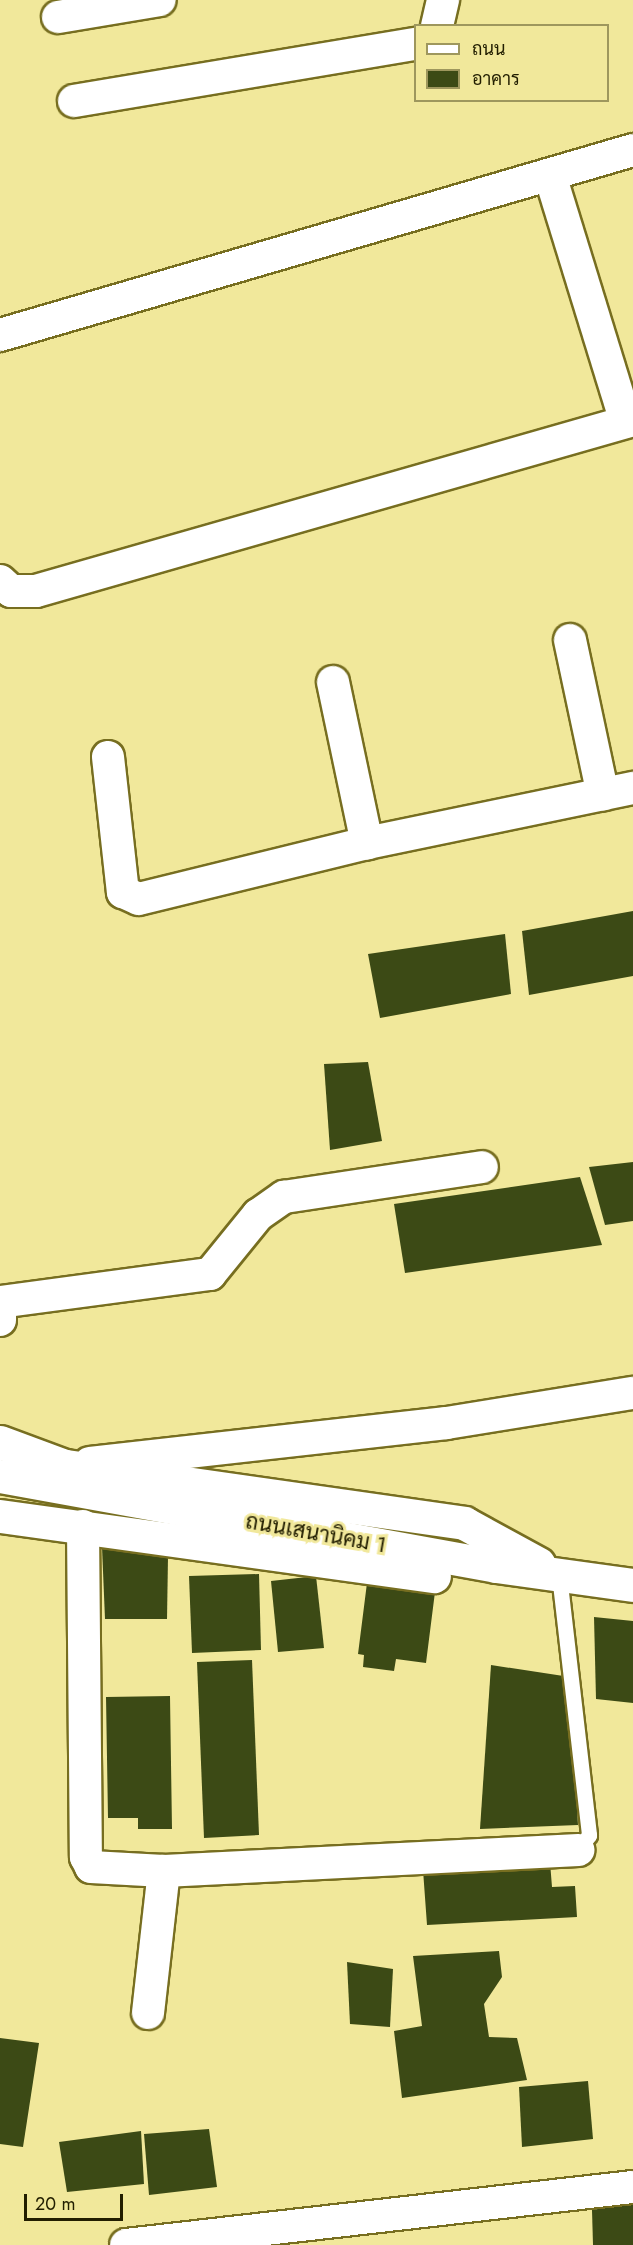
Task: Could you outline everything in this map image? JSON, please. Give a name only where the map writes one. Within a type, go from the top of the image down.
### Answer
[{"type":"street","points":[[58,17],[160,0]]},
{"type":"street","points":[[437,24],[443,0]]},
{"type":"street","points":[[74,101],[414,44]]},
{"type":"street","points":[[0,335],[633,150]]},
{"type":"street","points":[[0,581],[11,591],[36,591],[629,421],[550,175]]},
{"type":"street","points":[[570,640],[603,795]]},
{"type":"street","points":[[333,682],[368,843]]},
{"type":"street","points":[[108,757],[123,892],[139,899],[368,843],[633,788]]},
{"type":"street","points":[[0,1320],[0,1302],[48,1291],[210,1274],[258,1215],[284,1197],[482,1167]]},
{"type":"street","points":[[65,1466],[447,1423],[633,1392]]},
{"type":"street","points":[[0,1442],[65,1466],[464,1523],[559,1575]]},
{"type":"street","name":"ถนนเสนานิคม 1","points":[[0,1476],[496,1566],[633,1585]]},
{"type":"street","points":[[0,1516],[450,1578],[559,1575]]},
{"type":"street","points":[[82,1526],[86,1857],[102,1872],[164,1871],[578,1850]]},
{"type":"street","points":[[148,2013],[164,1871]]},
{"type":"street","points":[[126,2245],[381,2232],[633,2187]]},
{"type":"lane","points":[[559,1575],[589,1835],[578,1850]]},
{"type":"building","points":[[633,911],[633,976],[529,995],[522,931]]},
{"type":"building","points":[[505,934],[511,994],[380,1018],[368,954]]},
{"type":"building","points":[[368,1062],[382,1141],[330,1150],[324,1064]]},
{"type":"building","points":[[633,1162],[633,1221],[605,1225],[589,1167]]},
{"type":"building","points":[[580,1177],[602,1245],[405,1273],[394,1204]]},
{"type":"building","points":[[102,1547],[168,1557],[167,1619],[105,1619]]},
{"type":"building","points":[[259,1574],[261,1650],[192,1653],[189,1576]]},
{"type":"building","points":[[368,1575],[436,1584],[426,1663],[396,1659],[394,1671],[363,1667],[364,1655],[358,1654]]},
{"type":"building","points":[[316,1576],[324,1648],[278,1652],[271,1581]]},
{"type":"building","points":[[594,1617],[633,1621],[633,1703],[596,1699]]},
{"type":"building","points":[[252,1660],[259,1835],[204,1838],[197,1662]]},
{"type":"building","points":[[491,1665],[570,1677],[578,1825],[480,1829]]},
{"type":"building","points":[[170,1696],[172,1829],[138,1829],[138,1818],[108,1818],[106,1697]]},
{"type":"building","points":[[550,1862],[552,1887],[575,1886],[577,1917],[427,1925],[423,1870]]},
{"type":"building","points":[[499,1951],[502,1977],[484,2004],[489,2037],[517,2038],[527,2080],[402,2098],[394,2031],[422,2026],[413,1956]]},
{"type":"building","points":[[347,1962],[393,1969],[390,2027],[350,2024]]},
{"type":"building","points":[[0,2038],[39,2043],[23,2147],[0,2144]]},
{"type":"building","points":[[588,2081],[593,2139],[522,2147],[519,2087]]},
{"type":"building","points":[[209,2129],[217,2187],[149,2195],[144,2134]]},
{"type":"building","points":[[141,2131],[144,2184],[67,2192],[59,2142]]},
{"type":"building","points":[[633,2203],[633,2245],[593,2245],[592,2210]]}]
